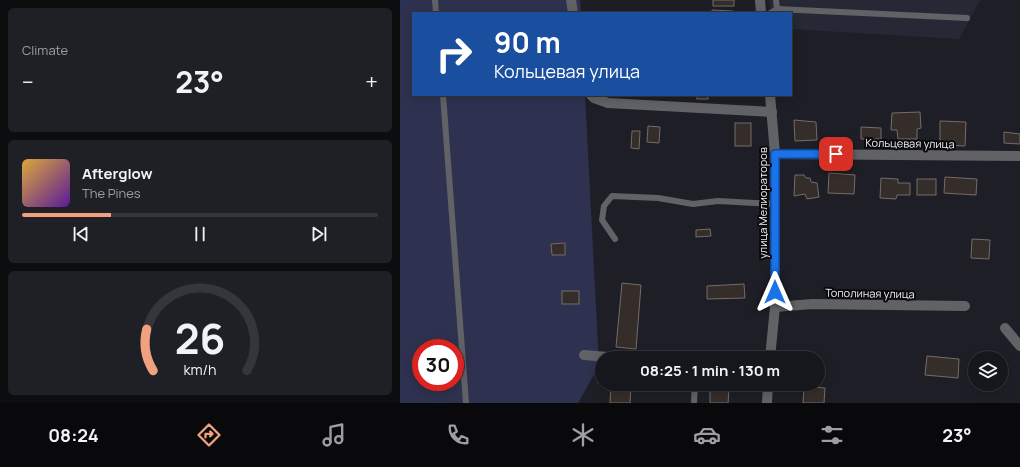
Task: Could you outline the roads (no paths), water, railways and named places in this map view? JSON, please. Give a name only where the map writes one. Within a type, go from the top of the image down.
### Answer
[{"type":"street","points":[[571,0],[573,12]]},
{"type":"street","points":[[760,0],[761,12]]},
{"type":"street","points":[[592,96],[608,103],[772,112]]},
{"type":"street","name":"улица Мелиораторов","points":[[770,96],[775,154],[774,306],[771,351]]},
{"type":"street","name":"Кольцевая улица","points":[[775,154],[1020,156]]},
{"type":"street","name":"Тополиная улица","points":[[774,306],[812,304],[965,306]]},
{"type":"street","points":[[1005,328],[1020,346]]},
{"type":"street","points":[[584,355],[595,356]]},
{"type":"street","points":[[767,403],[768,391]]},
{"type":"lane","points":[[435,0],[436,12]]},
{"type":"lane","points":[[776,0],[777,9]]},
{"type":"lane","points":[[772,12],[777,9],[967,18]]},
{"type":"lane","points":[[443,96],[466,403]]},
{"type":"lane","points":[[616,240],[602,220],[604,206],[612,196],[658,198],[693,204],[718,201],[775,204]]},
{"type":"lane","points":[[694,403],[695,391]]}]
